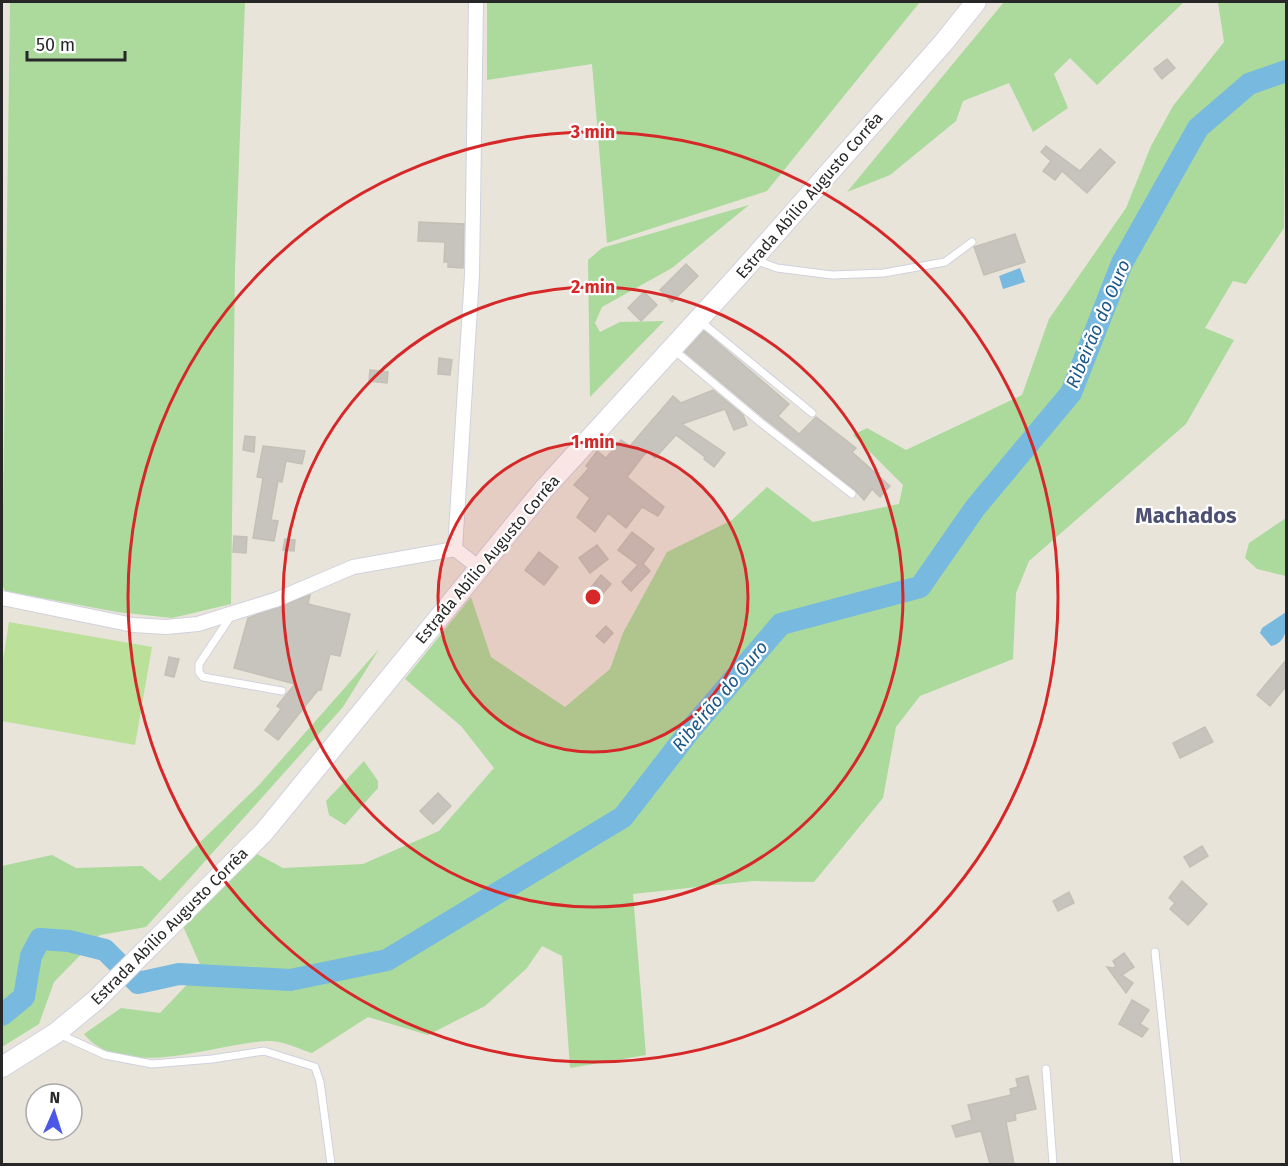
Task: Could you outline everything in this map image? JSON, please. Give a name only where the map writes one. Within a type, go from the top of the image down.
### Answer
[{"type":"main road","name":"Estrada Abílio Augusto Corrêa","points":[[2,1067],[56,1033],[96,1000],[264,832],[478,567],[752,259],[976,2]]},
{"type":"street","points":[[455,549],[472,276],[476,2]]},
{"type":"street","points":[[2,598],[133,625],[188,625],[231,616],[353,567],[455,549],[478,567]]},
{"type":"lane","points":[[752,259],[777,268],[832,274],[884,273],[945,262],[972,242]]},
{"type":"lane","points":[[698,319],[812,413]]},
{"type":"lane","points":[[672,348],[760,422],[852,494]]},
{"type":"lane","points":[[231,616],[199,664],[199,672],[202,676],[282,691]]},
{"type":"lane","points":[[1155,952],[1177,1164]]},
{"type":"lane","points":[[56,1033],[105,1055],[152,1064],[212,1059],[264,1051],[315,1067],[320,1082],[331,1164]]},
{"type":"lane","points":[[1046,1069],[1053,1164]]},
{"type":"green space","points":[[10,2],[245,2],[235,268],[231,604],[172,618],[117,612],[5,591],[2,584]]},
{"type":"green space","points":[[487,2],[920,2],[767,191],[607,243],[592,64],[487,80]]},
{"type":"green space","points":[[1004,2],[1184,2],[1097,85],[1070,58],[1054,74],[1068,108],[1033,132],[1009,83],[963,101],[956,121],[890,175],[847,192]]},
{"type":"green space","points":[[1218,2],[1286,2],[1284,228],[1246,284],[1233,281],[1205,328],[1234,340],[1186,424],[1029,561],[1016,593],[1013,659],[920,696],[896,727],[883,798],[814,882],[753,881],[633,894],[646,1055],[570,1068],[562,956],[542,946],[527,968],[485,1006],[428,1035],[368,1017],[312,1053],[284,1043],[267,1041],[146,1058],[122,1056],[101,1048],[84,1034],[121,1008],[160,1013],[202,969],[183,926],[257,854],[283,868],[363,864],[439,831],[494,768],[461,726],[405,679],[471,597],[491,657],[565,707],[610,669],[623,633],[667,552],[732,520],[767,487],[813,522],[899,504],[903,485],[853,435],[867,428],[906,450],[1022,395],[1049,319],[1126,208],[1151,146],[1173,106],[1224,42]]},
{"type":"green space","points":[[749,205],[672,268],[602,307],[595,323],[600,332],[620,322],[664,321],[590,397],[588,260],[602,248]]},
{"type":"green space","points":[[1286,518],[1286,576],[1257,569],[1245,558],[1249,543]]},
{"type":"green space","points":[[9,622],[152,647],[135,745],[2,721],[2,667]]},
{"type":"green space","points":[[379,649],[343,707],[146,927],[100,935],[54,982],[39,1024],[2,1047],[2,866],[52,855],[76,868],[142,866],[160,881],[259,785]]},
{"type":"green space","points":[[364,761],[378,781],[378,788],[345,825],[329,815],[326,801]]},
{"type":"water","points":[[1020,268],[1025,282],[1003,289],[999,276]]},
{"type":"water","points":[[1286,612],[1283,637],[1277,644],[1271,646],[1260,633],[1262,628]]},
{"type":"building","points":[[1167,59],[1175,68],[1162,79],[1154,69]]},
{"type":"building","points":[[1046,146],[1080,171],[1100,149],[1115,162],[1087,193],[1062,171],[1055,180],[1043,171],[1051,161],[1041,152]]},
{"type":"building","points":[[419,222],[464,224],[463,268],[448,267],[448,262],[444,262],[445,242],[418,241]]},
{"type":"building","points":[[1015,234],[1025,262],[984,275],[974,247]]},
{"type":"building","points":[[686,264],[698,276],[672,302],[660,290]]},
{"type":"building","points":[[644,292],[657,305],[641,321],[628,308]]},
{"type":"building","points":[[704,331],[789,404],[778,416],[799,434],[816,417],[856,448],[852,452],[890,486],[880,497],[872,489],[864,500],[855,490],[764,418],[685,352]]},
{"type":"building","points":[[439,358],[452,360],[450,375],[438,374]]},
{"type":"building","points":[[370,370],[388,372],[387,383],[369,381]]},
{"type":"building","points":[[713,390],[743,415],[747,425],[734,430],[725,409],[682,424],[725,453],[714,467],[704,459],[705,457],[676,435],[655,458],[647,451],[627,477],[664,507],[658,516],[642,507],[626,528],[608,513],[595,532],[577,517],[590,498],[574,485],[589,468],[586,466],[597,451],[606,458],[621,440],[630,446],[673,396],[681,403]]},
{"type":"building","points":[[245,436],[255,437],[254,452],[243,450]]},
{"type":"building","points":[[263,446],[305,451],[302,464],[286,461],[282,482],[278,481],[271,520],[278,521],[274,541],[253,538],[263,478],[257,477]]},
{"type":"building","points":[[632,532],[654,549],[643,564],[650,571],[631,591],[622,582],[638,565],[618,550]]},
{"type":"building","points":[[234,536],[247,537],[246,553],[233,552]]},
{"type":"building","points":[[285,539],[295,540],[294,551],[283,550]]},
{"type":"building","points":[[597,545],[608,559],[590,573],[579,558]]},
{"type":"building","points":[[539,552],[558,567],[544,585],[525,570]]},
{"type":"building","points":[[601,575],[611,584],[599,598],[589,590]]},
{"type":"building","points":[[310,595],[308,604],[350,614],[340,656],[330,654],[321,690],[318,690],[278,740],[265,730],[281,709],[277,706],[295,684],[234,668],[248,618]]},
{"type":"building","points":[[606,626],[613,633],[604,643],[596,636]]},
{"type":"building","points":[[169,657],[179,659],[174,677],[165,675]]},
{"type":"building","points":[[1287,659],[1287,685],[1270,706],[1257,695]]},
{"type":"building","points":[[1205,727],[1213,742],[1180,758],[1173,743]]},
{"type":"building","points":[[438,793],[451,806],[433,824],[420,811]]},
{"type":"building","points":[[1202,846],[1208,856],[1190,867],[1184,857]]},
{"type":"building","points":[[1182,881],[1207,904],[1188,925],[1170,909],[1175,903],[1169,898]]},
{"type":"building","points":[[1069,892],[1074,903],[1058,911],[1053,901]]},
{"type":"building","points":[[1124,953],[1134,967],[1122,975],[1133,983],[1126,993],[1107,967],[1116,966],[1113,961]]},
{"type":"building","points":[[1132,1000],[1149,1010],[1140,1024],[1148,1029],[1142,1037],[1119,1024]]},
{"type":"building","points":[[1028,1076],[1036,1109],[1015,1114],[1016,1120],[1006,1122],[1014,1164],[990,1164],[981,1131],[956,1137],[952,1126],[972,1120],[968,1105],[1011,1095],[1010,1089],[1018,1087],[1016,1079]]},
{"type":"waterway","name":"Ribeirão do Ouro","points":[[2,1015],[24,997],[31,956],[40,939],[69,941],[105,950],[138,983],[179,974],[290,980],[387,960],[623,817],[692,728],[781,624],[920,587],[975,508],[1071,393],[1122,263],[1198,128],[1249,84],[1286,71]]},
{"type":"district","name":"Machados","points":[[1186,515]]}]
